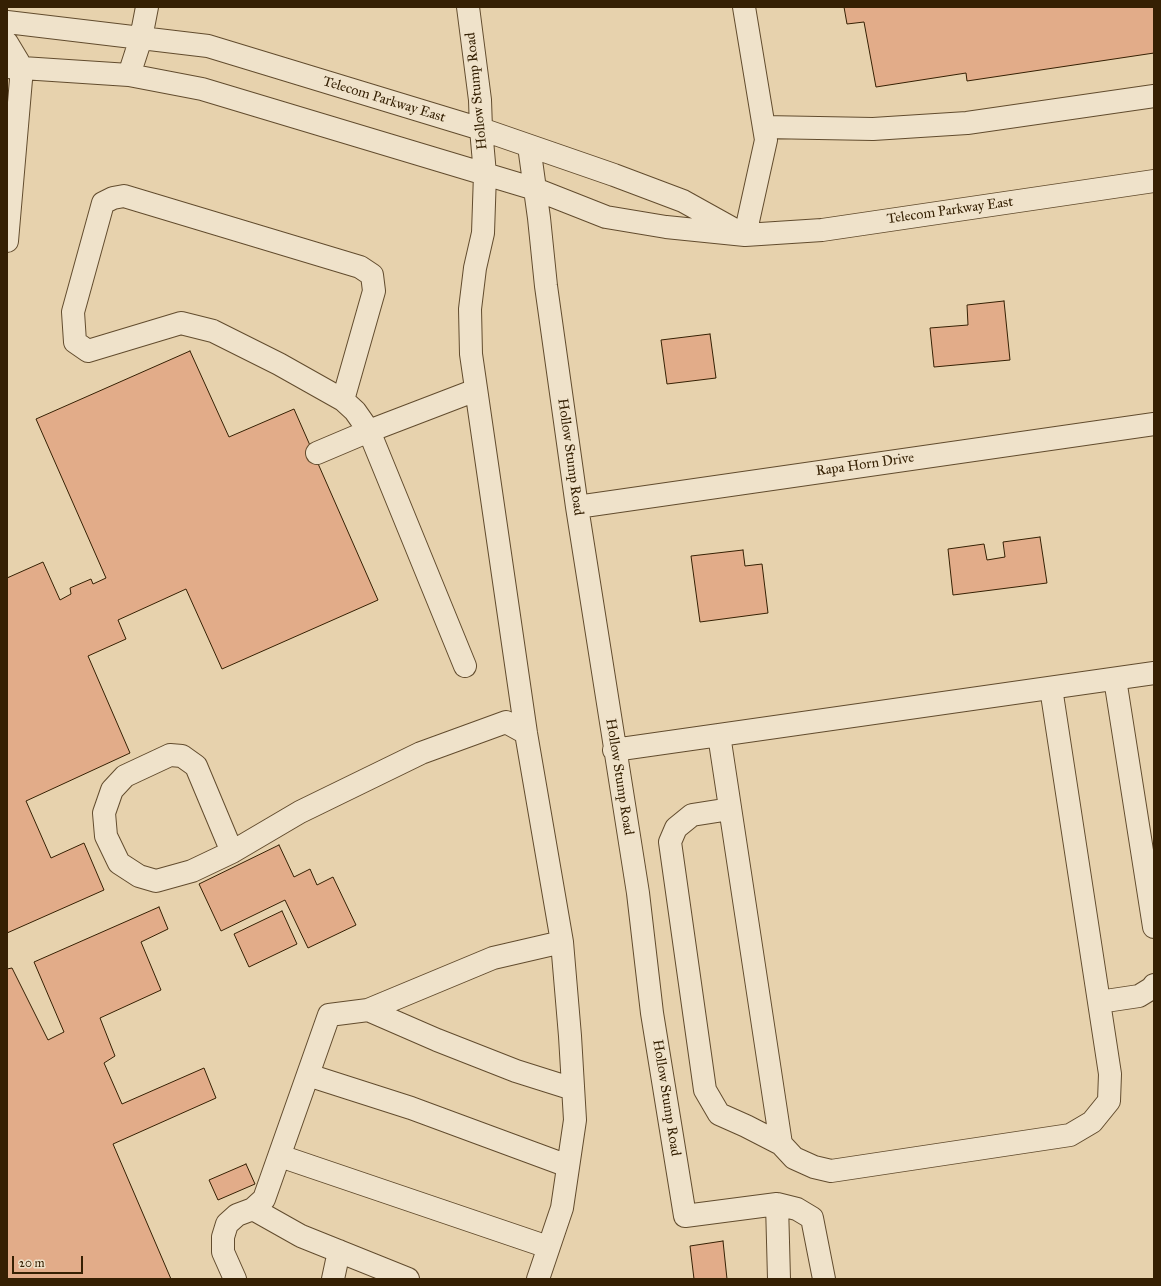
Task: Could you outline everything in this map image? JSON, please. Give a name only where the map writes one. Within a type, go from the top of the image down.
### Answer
[{"type":"street","points":[[129,75],[141,38],[146,7]]},
{"type":"street","name":"Hollow Stump Road","points":[[468,7],[480,100],[485,174],[483,233],[475,268],[470,309],[471,354],[526,733],[562,942],[575,1120],[562,1208],[538,1279]]},
{"type":"street","points":[[744,7],[766,140],[745,235]]},
{"type":"street","name":"Telecom Parkway East","points":[[7,22],[208,46],[481,129],[614,175],[683,200],[745,235]]},
{"type":"street","points":[[7,43],[15,68],[7,241]]},
{"type":"street","name":"Telecom Parkway East","points":[[15,68],[129,75],[202,89],[535,189],[606,217],[666,227],[745,235],[822,230],[1154,181]]},
{"type":"street","points":[[764,127],[873,129],[967,124],[1154,96]]},
{"type":"street","name":"Hollow Stump Road","points":[[529,146],[539,218],[546,286],[577,507],[614,750],[638,893],[652,1013],[685,1216],[777,1204],[797,1209],[812,1218],[824,1279]]},
{"type":"street","points":[[342,400],[374,291],[372,275],[360,266],[124,196],[113,198],[103,203],[73,312],[75,342],[88,351],[181,323],[213,331],[279,364],[342,400],[355,411],[369,431],[465,666]]},
{"type":"street","points":[[317,453],[369,431],[476,390]]},
{"type":"street","name":"Rapa Horn Drive","points":[[577,507],[1154,424]]},
{"type":"street","points":[[614,750],[1154,673]]},
{"type":"street","points":[[1115,679],[1154,926]]},
{"type":"street","points":[[730,809],[692,815],[676,828],[670,842],[705,1090],[719,1114],[781,1144],[794,1158],[814,1167],[831,1171],[1070,1135],[1092,1122],[1109,1101],[1110,1074],[1051,688]]},
{"type":"street","points":[[232,852],[196,766],[182,756],[170,756],[125,776],[112,790],[104,813],[106,836],[120,863],[139,876],[156,881],[192,871],[232,852],[300,812],[421,753],[506,722],[526,733]]},
{"type":"street","points":[[719,735],[781,1144]]},
{"type":"street","points":[[236,1279],[223,1252],[223,1237],[227,1224],[237,1215],[253,1209],[264,1199],[329,1015],[368,1010],[493,958],[562,942]]},
{"type":"street","points":[[1099,1002],[1139,996],[1152,988],[1154,985]]},
{"type":"street","points":[[368,1010],[437,1040],[516,1071],[573,1089]]},
{"type":"street","points":[[308,1075],[410,1108],[568,1166]]},
{"type":"street","points":[[280,1156],[548,1247]]},
{"type":"street","points":[[777,1204],[779,1279]]},
{"type":"street","points":[[253,1209],[301,1236],[408,1279]]},
{"type":"street","points":[[333,1279],[339,1251]]},
{"type":"building","points":[[844,7],[1154,7],[1154,53],[967,81],[966,73],[876,87],[864,22],[847,24]]},
{"type":"building","points":[[1004,301],[1010,360],[934,367],[930,328],[968,325],[967,305]]},
{"type":"building","points":[[710,334],[716,378],[667,384],[661,340]]},
{"type":"building","points":[[190,351],[229,437],[294,409],[378,600],[222,669],[186,589],[118,620],[126,639],[88,656],[130,753],[26,801],[51,858],[84,843],[104,890],[7,933],[7,578],[43,562],[60,600],[71,594],[70,588],[91,579],[93,584],[106,578],[36,419]]},
{"type":"building","points":[[1040,537],[1047,583],[953,595],[948,549],[984,544],[987,560],[1005,557],[1003,542]]},
{"type":"building","points":[[743,550],[745,566],[762,564],[768,613],[700,622],[691,556]]},
{"type":"building","points":[[279,845],[294,877],[310,869],[317,885],[333,877],[356,925],[308,948],[285,900],[221,931],[199,884]]},
{"type":"building","points":[[159,907],[168,929],[141,942],[161,990],[100,1018],[115,1056],[104,1063],[122,1104],[204,1068],[216,1098],[113,1144],[171,1279],[7,1279],[7,969],[12,968],[48,1040],[64,1032],[34,962]]},
{"type":"building","points":[[282,911],[297,944],[249,967],[234,934]]},
{"type":"building","points":[[246,1164],[255,1184],[218,1200],[209,1180]]},
{"type":"building","points":[[723,1241],[727,1279],[694,1279],[690,1246]]}]
